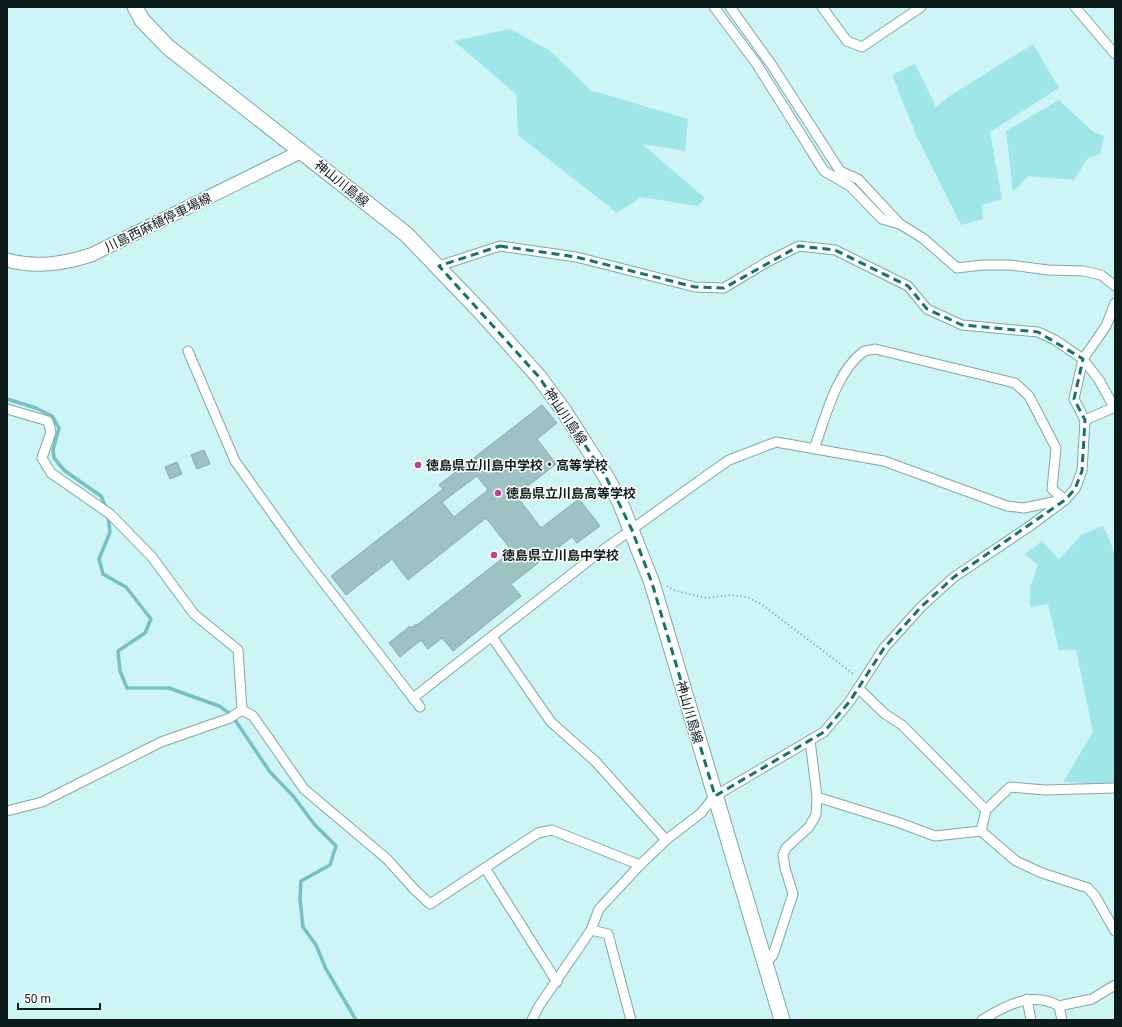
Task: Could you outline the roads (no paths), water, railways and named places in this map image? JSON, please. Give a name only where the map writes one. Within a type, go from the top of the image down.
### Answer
[{"type":"main road","name":"神山川島線","points":[[135,7],[142,20],[168,47],[406,234],[439,266],[534,372],[564,411],[606,475],[632,530],[652,583],[714,796],[782,1020]]},
{"type":"main road","name":"川島西麻植停車場線","points":[[7,260],[31,265],[49,265],[73,261],[91,255],[302,151]]},
{"type":"street","points":[[714,7],[756,64],[824,171],[850,186],[882,219],[900,224],[924,238],[957,268],[982,264],[1010,264],[1048,270],[1084,271],[1101,275],[1115,286]]},
{"type":"street","points":[[730,7],[771,64],[840,171],[858,179],[900,224]]},
{"type":"street","points":[[822,7],[847,41],[862,47],[921,7]]},
{"type":"street","points":[[1075,7],[1115,54]]},
{"type":"street","points":[[439,266],[500,246],[576,257],[696,287],[724,288],[767,262],[799,246],[835,250],[908,286],[927,310],[962,325],[1038,332],[1055,340],[1083,359],[1099,380],[1115,407],[1085,420]]},
{"type":"street","points":[[532,1020],[539,1006],[591,930],[599,909],[640,865],[666,840],[701,813],[714,796],[824,732],[835,720],[884,648],[921,607],[954,577],[1030,526],[1065,500],[1075,489],[1082,471],[1085,420],[1074,399],[1083,359],[1106,326],[1115,303]]},
{"type":"street","points":[[814,449],[835,392],[847,370],[864,352],[875,349],[1015,383],[1029,396],[1056,448],[1052,489],[1065,500]]},
{"type":"street","points":[[188,351],[235,461],[297,548],[420,707]]},
{"type":"street","points":[[7,409],[48,421],[50,432],[42,458],[52,473],[106,512],[152,557],[194,614],[238,650],[236,714]]},
{"type":"street","points":[[413,698],[592,558],[729,460],[776,442],[884,461],[1007,506],[1024,508],[1065,500]]},
{"type":"street","points":[[492,637],[551,722],[595,761],[666,840]]},
{"type":"street","points":[[860,684],[885,714],[902,725],[986,810]]},
{"type":"street","points":[[7,811],[42,802],[161,742],[236,714],[252,716],[304,789],[383,855],[414,890],[430,904],[538,833],[552,830],[640,865]]},
{"type":"street","points":[[765,964],[773,955],[793,894],[785,868],[783,855],[786,848],[809,827],[816,815],[817,797],[810,740]]},
{"type":"street","points":[[981,831],[986,810],[1010,787],[1045,790],[1115,788]]},
{"type":"street","points":[[817,797],[897,822],[935,836],[981,831],[1016,861],[1042,873],[1088,888],[1095,896],[1115,931]]},
{"type":"street","points":[[485,868],[556,982]]},
{"type":"street","points":[[591,930],[608,934],[631,1020]]},
{"type":"street","points":[[982,1020],[1008,1006],[1027,999],[1048,1000],[1059,1006],[1092,999],[1115,985]]},
{"type":"street","points":[[1027,999],[1031,1020]]},
{"type":"street","points":[[1059,1006],[1062,1020]]},
{"type":"waterway","points":[[7,399],[36,408],[52,416],[59,428],[53,450],[54,458],[65,471],[101,496],[107,510]]},
{"type":"waterway","points":[[108,516],[110,532],[99,559],[103,574],[126,587],[151,619],[145,633],[118,651],[120,671],[127,688],[169,688],[219,706],[231,714],[270,772],[294,797],[314,824],[336,846],[330,865],[301,881],[300,899],[303,927],[316,945],[326,969],[356,1020]]},
{"type":"place","name":"徳島県立川島中学校・高等学校","points":[[418,465]]},
{"type":"place","name":"徳島県立川島高等学校","points":[[498,493]]},
{"type":"place","name":"徳島県立川島中学校","points":[[494,555]]}]
